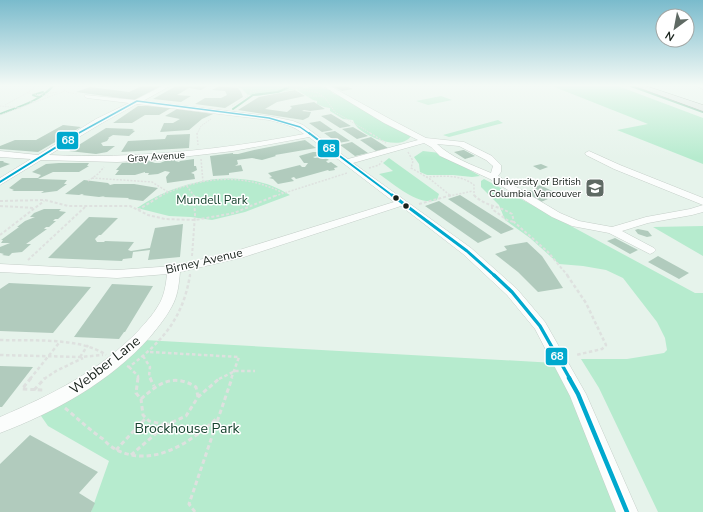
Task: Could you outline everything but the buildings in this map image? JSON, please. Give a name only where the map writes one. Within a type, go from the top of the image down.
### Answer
[{"type":"street","points":[[0,182],[121,110]]},
{"type":"street","points":[[204,110],[280,120],[300,127],[467,251],[492,272],[512,292],[540,326],[578,394],[627,512]]},
{"type":"street","points":[[367,110],[425,140],[454,160],[493,177],[556,215],[576,224],[612,230],[650,250]]},
{"type":"street","name":"Gray Avenue","points":[[0,154],[39,158],[123,159],[200,154],[263,145],[310,135]]},
{"type":"street","points":[[346,162],[425,140],[461,144],[489,158],[497,165],[497,172],[493,177]]},
{"type":"street","points":[[589,153],[617,167],[703,202]]},
{"type":"street","name":"Birney Avenue","points":[[0,268],[117,274],[174,270],[240,254],[401,203]]},
{"type":"street","points":[[612,230],[646,220],[692,212],[703,208]]},
{"type":"street","points":[[692,212],[703,217]]},
{"type":"street","name":"Webber Lane","points":[[0,425],[65,396],[117,360],[138,342],[161,313],[169,298],[174,270]]},
{"type":"path","points":[[0,115],[15,110]]},
{"type":"path","points":[[333,110],[385,143],[395,144],[408,152],[413,162],[412,168],[451,196]]},
{"type":"path","points":[[0,112],[5,113]]},
{"type":"path","points":[[200,154],[203,182]]},
{"type":"path","points":[[88,181],[98,174],[106,164]]},
{"type":"path","points":[[0,201],[45,200],[68,206],[85,207],[116,205],[130,206],[148,215],[165,219],[195,220],[234,213],[283,193],[358,170]]},
{"type":"path","points":[[426,177],[460,178],[470,181],[474,185],[474,196],[482,202],[505,209],[512,214],[514,222]]},
{"type":"path","points":[[92,178],[152,182],[168,192]]},
{"type":"path","points":[[138,210],[168,192],[203,182],[235,180],[252,182],[274,187],[283,193]]},
{"type":"path","points":[[0,355],[48,357],[86,356],[117,360],[143,356],[150,352],[167,333],[185,305],[189,288],[195,220],[194,196],[187,186]]},
{"type":"path","points":[[418,205],[451,196],[463,191],[473,191]]},
{"type":"path","points":[[0,235],[45,200]]},
{"type":"path","points":[[0,205],[5,202]]},
{"type":"path","points":[[0,205],[35,208]]},
{"type":"path","points":[[492,206],[492,209],[514,222],[548,252],[586,302],[606,345],[602,349],[576,355]]},
{"type":"path","points":[[19,269],[85,207]]},
{"type":"path","points":[[0,340],[59,343],[88,346],[102,350],[138,376],[136,393],[141,399]]},
{"type":"path","points":[[48,391],[22,389],[59,343]]},
{"type":"path","points":[[80,357],[88,346]]},
{"type":"path","points":[[150,352],[239,357],[189,504],[195,512]]},
{"type":"path","points":[[34,390],[42,380],[52,373],[65,365],[86,356]]},
{"type":"path","points":[[143,356],[150,367],[149,376],[154,386]]},
{"type":"path","points":[[131,455],[166,425],[186,416],[198,397],[223,376],[235,371],[255,371]]},
{"type":"path","points":[[166,425],[154,424],[144,419],[140,410],[141,399],[154,386],[172,379],[188,381],[196,387],[198,397]]},
{"type":"path","points":[[64,407],[116,450],[131,455],[143,456],[159,455],[178,448],[207,428],[219,417]]},
{"type":"path","points":[[116,450],[144,419]]},
{"type":"green space","points":[[366,110],[373,114],[373,117],[387,122],[411,136],[406,140],[393,143],[377,139],[363,132],[358,128],[353,120],[343,119],[330,111]]},
{"type":"green space","points":[[612,110],[681,110],[703,118],[703,164],[617,130],[648,124]]},
{"type":"green space","points":[[498,120],[503,123],[449,137],[443,135]]},
{"type":"green space","points":[[423,151],[440,153],[480,176],[427,175],[420,172],[419,164],[414,157]]},
{"type":"green space","points":[[389,158],[439,194],[437,200],[422,200],[415,197],[379,174],[393,171],[383,163]]},
{"type":"green space","name":"Mundell Park","points":[[215,179],[244,179],[254,181],[272,186],[290,195],[245,212],[212,220],[169,216],[137,208],[174,189],[193,183]]},
{"type":"green space","points":[[484,179],[695,293],[703,293],[703,512],[658,512],[599,388],[581,359],[627,359],[664,353],[667,350],[665,338],[657,322],[623,278],[606,270],[559,264],[530,238],[505,220],[499,205],[481,187],[481,181]]},
{"type":"green space","points":[[703,226],[703,256],[653,227]]},
{"type":"green space","name":"Brockhouse Park","points":[[144,340],[555,363],[560,371],[617,512],[91,512],[109,461],[48,426],[39,413]]},
{"type":"waterway","points":[[0,114],[11,110]]},
{"type":"waterway","points":[[697,110],[703,112]]},
{"type":"transit line","name":"68","points":[[0,182],[99,121],[120,110]]},
{"type":"transit line","name":"68","points":[[206,110],[269,118],[300,127],[467,251],[512,292],[540,326],[578,394],[627,512]]},
{"type":"place","name":"University of British Columbia Vancouver","points":[[595,188]]}]
